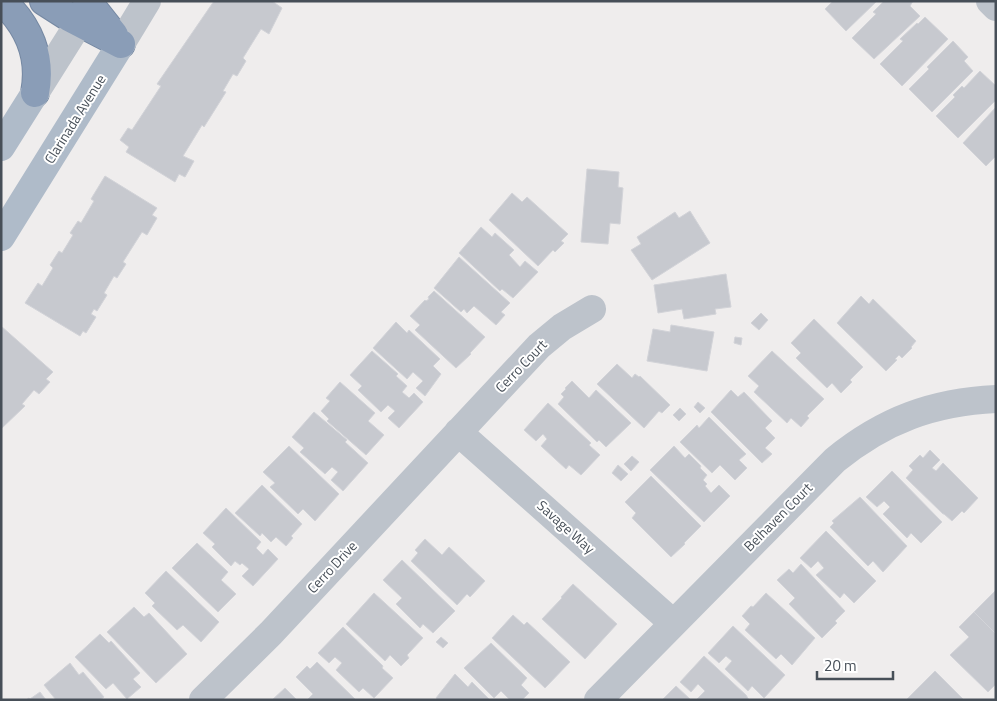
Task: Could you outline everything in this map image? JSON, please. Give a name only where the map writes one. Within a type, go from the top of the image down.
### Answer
[{"type":"highway","points":[[2,1],[15,14],[31,40],[37,68],[35,93]]},
{"type":"highway","points":[[44,1],[87,8],[121,44]]},
{"type":"main road","name":"Clarinada Avenue","points":[[1,237],[121,44]]},
{"type":"main road","points":[[1,147],[35,93]]},
{"type":"street","name":"Clarinada Avenue","points":[[121,44],[148,1]]},
{"type":"street","points":[[990,1],[996,7]]},
{"type":"street","points":[[35,93],[87,8]]},
{"type":"street","name":"Cerro Court","points":[[458,432],[539,346],[562,327],[592,309]]},
{"type":"street","name":"Belhaven Court","points":[[598,700],[835,460],[854,444],[909,415],[971,400],[996,399]]},
{"type":"street","name":"Savage Way","points":[[458,432],[673,623]]},
{"type":"street","name":"Cerro Drive","points":[[203,700],[271,632],[458,432]]},
{"type":"building","points":[[214,1],[272,1],[282,8],[269,34],[261,29],[243,58],[246,61],[237,76],[233,74],[223,91],[226,92],[204,127],[202,125],[183,156],[194,161],[185,177],[179,174],[175,182],[126,152],[129,147],[120,140],[128,128],[132,130],[161,86],[157,84]]},
{"type":"building","points":[[833,1],[877,1],[846,31],[825,9]]},
{"type":"building","points":[[884,1],[913,1],[910,6],[920,16],[874,59],[852,38],[876,14],[873,12]]},
{"type":"building","points":[[925,17],[948,39],[902,86],[880,64],[903,41],[900,39]]},
{"type":"building","points":[[953,41],[968,57],[964,61],[973,71],[932,112],[909,89],[929,69],[927,67]]},
{"type":"building","points":[[980,71],[996,86],[996,100],[958,138],[936,116],[955,97],[953,95],[962,86],[964,88]]},
{"type":"building","points":[[996,107],[996,156],[986,166],[963,143]]},
{"type":"building","points":[[587,169],[619,172],[618,187],[623,188],[620,224],[610,223],[608,244],[581,242]]},
{"type":"building","points":[[105,176],[157,208],[152,215],[157,218],[147,235],[142,232],[123,262],[126,264],[117,278],[114,276],[104,293],[107,295],[97,311],[94,309],[91,314],[96,317],[86,333],[83,331],[80,336],[25,303],[38,283],[42,286],[53,268],[50,265],[59,251],[62,253],[73,235],[70,233],[78,221],[81,223],[94,201],[91,199]]},
{"type":"building","points":[[512,193],[522,202],[527,197],[568,234],[561,241],[564,243],[555,252],[553,250],[538,266],[489,220]]},
{"type":"building","points":[[690,211],[710,243],[652,280],[631,250],[641,244],[637,237],[675,212],[679,218]]},
{"type":"building","points":[[481,227],[492,237],[495,233],[514,250],[509,255],[520,267],[525,261],[538,272],[513,298],[502,289],[500,291],[459,253]]},
{"type":"building","points":[[459,257],[510,303],[501,312],[505,315],[496,325],[474,306],[467,313],[464,309],[461,312],[434,288]]},
{"type":"building","points":[[726,274],[731,307],[715,309],[716,314],[684,319],[682,309],[658,313],[654,285]]},
{"type":"building","points":[[434,291],[485,337],[456,368],[415,330],[420,325],[410,316],[425,300],[429,299],[428,297]]},
{"type":"building","points":[[861,296],[869,304],[873,299],[916,341],[902,358],[899,355],[895,359],[897,360],[886,371],[837,323]]},
{"type":"building","points":[[761,313],[768,320],[759,330],[751,323]]},
{"type":"building","points":[[814,319],[863,367],[850,380],[852,382],[841,393],[832,383],[827,388],[796,358],[801,353],[791,343]]},
{"type":"building","points":[[396,322],[407,333],[409,330],[440,359],[433,366],[441,374],[425,396],[416,388],[423,381],[413,372],[407,379],[373,348]]},
{"type":"building","points":[[671,325],[714,332],[707,371],[647,361],[653,329],[670,332]]},
{"type":"building","points":[[1,326],[53,372],[46,379],[50,382],[39,394],[34,390],[22,404],[25,406],[1,429]]},
{"type":"building","points":[[735,337],[742,338],[741,345],[734,343]]},
{"type":"building","points":[[372,351],[398,374],[396,376],[407,386],[402,392],[409,398],[414,393],[423,402],[399,428],[388,418],[395,411],[388,405],[381,412],[358,390],[362,386],[350,375]]},
{"type":"building","points":[[772,351],[824,399],[807,416],[809,418],[801,427],[791,418],[787,423],[754,392],[759,386],[748,376]]},
{"type":"building","points":[[617,364],[632,378],[635,374],[640,376],[670,405],[662,413],[659,411],[644,428],[597,384]]},
{"type":"building","points":[[572,381],[589,398],[596,390],[631,423],[606,447],[599,440],[597,442],[558,404],[564,397],[561,394]]},
{"type":"building","points":[[340,382],[375,413],[368,421],[384,435],[366,455],[327,421],[329,419],[321,411],[330,401],[326,398]]},
{"type":"building","points":[[731,390],[738,397],[744,392],[772,421],[765,428],[775,438],[765,448],[772,454],[762,463],[711,412]]},
{"type":"building","points":[[698,402],[705,408],[700,413],[694,407]]},
{"type":"building","points":[[548,403],[591,443],[589,445],[600,455],[581,475],[569,465],[566,469],[541,446],[547,439],[543,434],[536,441],[524,430]]},
{"type":"building","points":[[680,408],[686,414],[679,421],[673,415]]},
{"type":"building","points":[[314,412],[347,440],[345,442],[368,463],[343,491],[331,480],[338,472],[332,467],[325,474],[300,452],[304,448],[292,437]]},
{"type":"building","points":[[709,417],[746,454],[739,460],[747,468],[735,480],[720,465],[712,473],[680,442],[697,425],[699,428]]},
{"type":"building","points":[[289,446],[339,494],[315,521],[303,509],[298,514],[270,487],[275,483],[263,472]]},
{"type":"building","points":[[674,446],[685,458],[689,454],[701,466],[700,468],[707,475],[703,480],[707,484],[705,486],[711,493],[719,485],[730,496],[704,522],[650,470]]},
{"type":"building","points":[[930,450],[940,460],[932,468],[936,471],[943,463],[978,498],[964,513],[962,511],[952,521],[906,478],[913,470],[909,466],[920,455],[923,458]]},
{"type":"building","points":[[632,456],[639,462],[631,471],[624,464]]},
{"type":"building","points":[[618,465],[628,474],[621,481],[612,473]]},
{"type":"building","points":[[892,471],[942,522],[921,543],[911,533],[907,538],[883,514],[890,507],[884,501],[877,507],[866,497]]},
{"type":"building","points":[[651,476],[701,526],[671,557],[632,518],[636,513],[625,502]]},
{"type":"building","points":[[262,485],[302,524],[291,536],[293,538],[286,546],[276,537],[271,542],[262,533],[260,536],[235,513]]},
{"type":"building","points":[[860,497],[907,546],[883,572],[873,561],[868,566],[830,527],[834,523],[832,521]]},
{"type":"building","points":[[226,508],[261,542],[256,548],[263,555],[268,549],[278,559],[253,586],[242,576],[249,569],[242,563],[240,565],[235,561],[231,566],[212,547],[215,544],[203,533]]},
{"type":"building","points":[[826,531],[876,581],[854,603],[844,593],[840,598],[816,575],[824,568],[818,561],[811,568],[800,558]]},
{"type":"building","points":[[425,539],[442,555],[449,547],[485,581],[470,597],[467,594],[457,605],[411,561],[418,553],[415,550]]},
{"type":"building","points":[[197,543],[228,572],[221,580],[236,594],[218,612],[172,568]]},
{"type":"building","points":[[402,560],[455,611],[433,633],[423,624],[420,628],[396,604],[402,598],[383,580]]},
{"type":"building","points":[[801,564],[845,611],[835,621],[837,623],[822,638],[789,604],[795,598],[777,580],[789,569],[793,573]]},
{"type":"building","points":[[166,571],[219,622],[201,642],[183,625],[177,630],[152,606],[155,603],[145,593]]},
{"type":"building","points":[[573,584],[617,624],[585,659],[542,619]]},
{"type":"building","points":[[996,590],[996,634],[974,612]]},
{"type":"building","points":[[374,593],[423,638],[407,655],[409,658],[401,666],[390,655],[385,661],[346,624]]},
{"type":"building","points":[[766,593],[815,638],[792,665],[781,654],[776,659],[745,630],[750,624],[742,616]]},
{"type":"building","points":[[134,607],[144,617],[149,613],[187,654],[156,683],[107,632]]},
{"type":"building","points":[[974,612],[996,634],[996,684],[988,692],[950,655],[969,637],[959,627]]},
{"type":"building","points":[[513,615],[524,625],[527,622],[570,662],[545,688],[492,638]]},
{"type":"building","points":[[733,626],[785,675],[764,698],[752,686],[748,691],[725,669],[732,661],[726,656],[719,663],[708,653]]},
{"type":"building","points":[[343,627],[393,678],[374,698],[363,688],[359,692],[336,670],[342,663],[335,657],[329,663],[318,653]]},
{"type":"building","points":[[100,634],[109,643],[111,641],[140,673],[133,679],[141,687],[127,699],[113,683],[106,689],[75,657]]},
{"type":"building","points":[[441,637],[448,643],[443,648],[436,642]]},
{"type":"building","points":[[491,643],[527,678],[521,685],[529,693],[522,700],[510,700],[501,691],[494,698],[464,668]]},
{"type":"building","points":[[704,656],[749,700],[697,699],[705,691],[698,684],[691,692],[680,682]]},
{"type":"building","points":[[317,662],[356,700],[307,700],[313,694],[296,677],[307,666],[310,669]]},
{"type":"building","points":[[70,663],[79,675],[83,672],[104,697],[100,700],[56,700],[44,685]]},
{"type":"building","points":[[935,671],[964,700],[906,700]]},
{"type":"building","points":[[455,674],[468,687],[472,682],[490,700],[438,700],[436,698]]},
{"type":"building","points":[[676,686],[691,700],[662,700]]},
{"type":"building","points":[[285,688],[297,700],[272,700]]},
{"type":"building","points":[[40,692],[46,700],[26,700],[30,699]]}]
